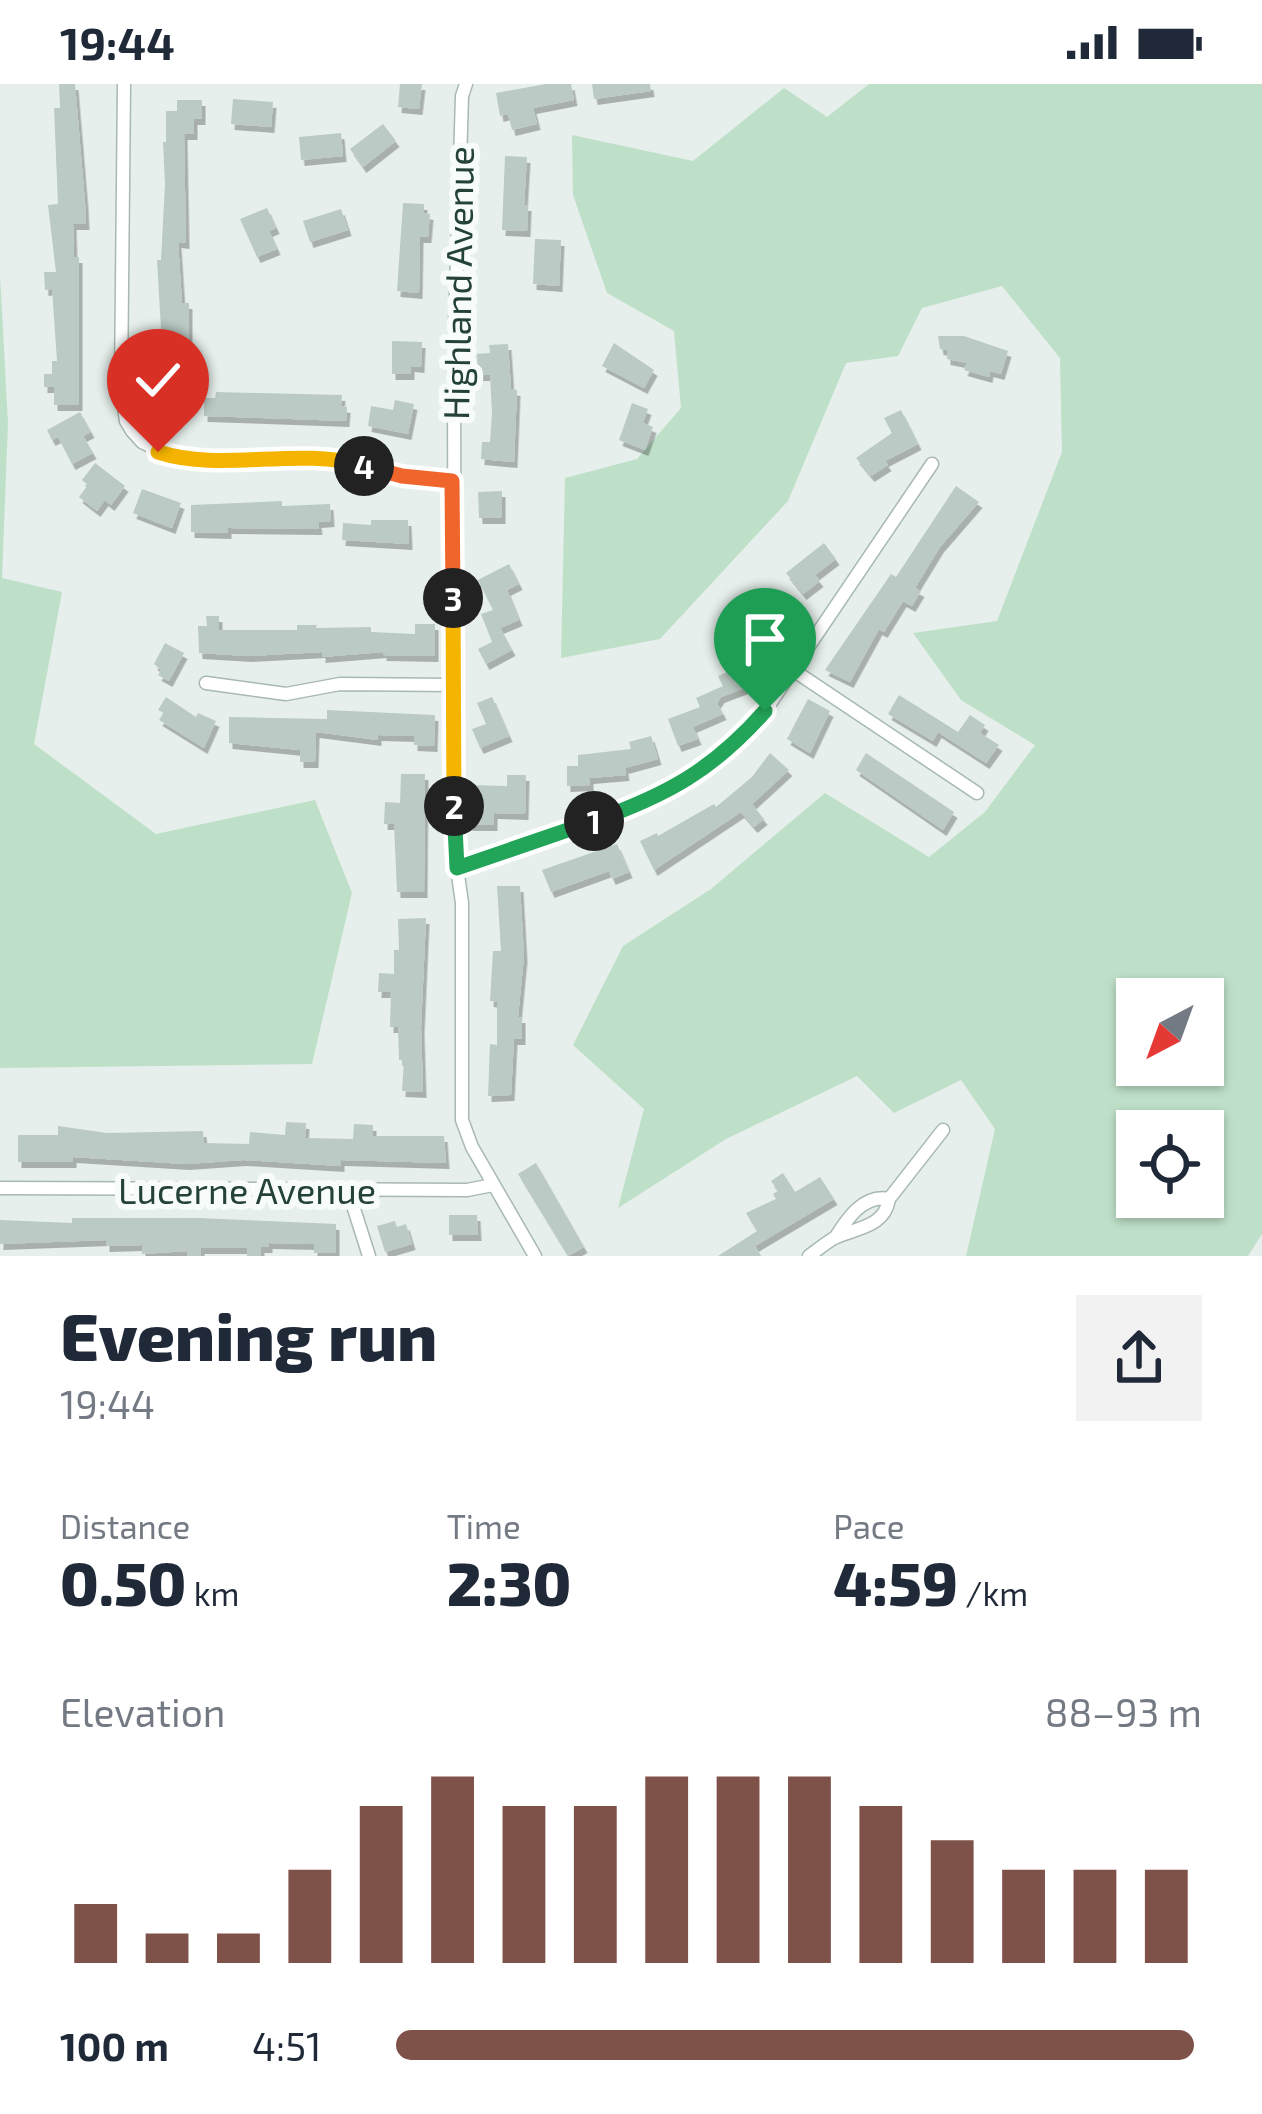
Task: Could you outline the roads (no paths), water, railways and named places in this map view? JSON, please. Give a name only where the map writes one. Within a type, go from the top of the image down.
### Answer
[{"type":"street","points":[[124,84],[121,386],[132,431],[142,442],[173,457],[333,458],[388,473],[452,481]]},
{"type":"street","name":"Highland Avenue","points":[[466,84],[452,481],[462,1120],[535,1256]]},
{"type":"street","points":[[457,868],[618,813],[697,776],[742,737],[793,670],[932,464]]},
{"type":"street","points":[[793,670],[977,793]]},
{"type":"street","points":[[206,683],[286,694],[340,684],[454,685]]},
{"type":"street","points":[[809,1256],[835,1238],[864,1229],[886,1212],[889,1199],[943,1130]]},
{"type":"street","name":"Lucerne Avenue","points":[[0,1187],[467,1190],[493,1185]]},
{"type":"street","points":[[349,1190],[369,1256]]}]
